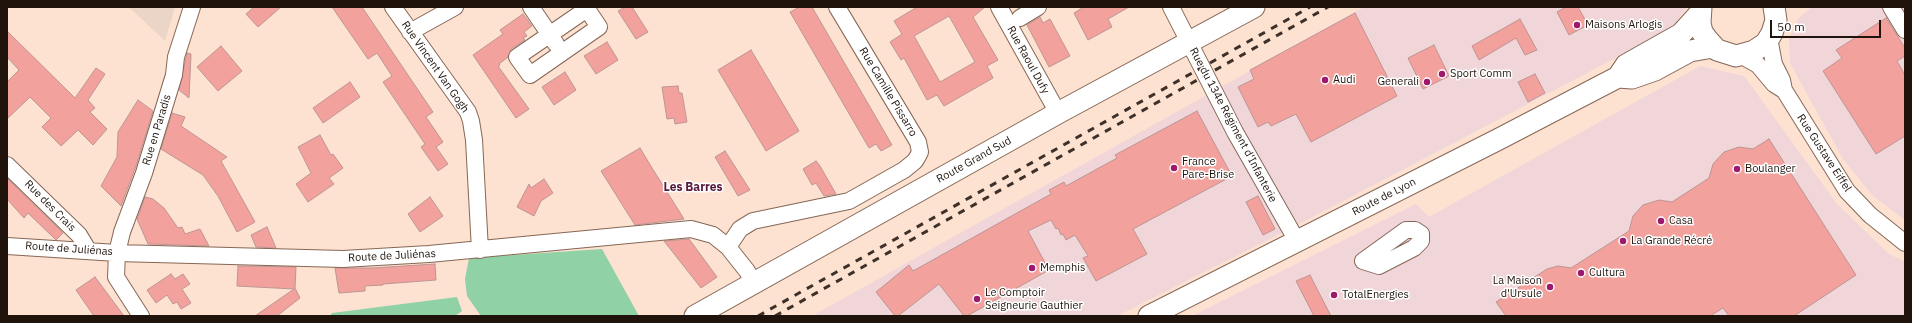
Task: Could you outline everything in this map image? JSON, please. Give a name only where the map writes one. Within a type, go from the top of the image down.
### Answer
[{"type":"main road","name":"Route Grand Sud","points":[[695,316],[1058,113],[1254,7]]},
{"type":"main road","points":[[1700,10],[1702,32],[1714,47],[1726,54],[1742,56],[1758,49],[1776,18]]},
{"type":"main road","name":"Route de Lyon","points":[[1149,316],[1492,143],[1618,77],[1626,65],[1681,34],[1700,10]]},
{"type":"main road","name":"Route de Lyon","points":[[1618,77],[1632,78],[1655,70],[1690,51],[1714,47]]},
{"type":"street","name":"Rue en Paradis","points":[[141,316],[116,277],[117,252],[122,232],[144,173],[174,74],[176,56],[192,7]]},
{"type":"street","name":"Rue Vincent Van Gogh","points":[[393,7],[468,112],[472,121],[480,250]]},
{"type":"street","points":[[410,32],[455,7]]},
{"type":"street","points":[[531,7],[562,53]]},
{"type":"street","name":"Rue Camille Pissarro","points":[[728,247],[740,229],[754,221],[849,201],[904,170],[915,161],[920,152],[918,142],[837,7]]},
{"type":"street","name":"Rue Raoul Dufy","points":[[999,7],[1058,113]]},
{"type":"street","points":[[1020,18],[1038,7]]},
{"type":"street","name":"Rue du 134e Régiment d'Infanterie","points":[[1171,7],[1235,132],[1297,241]]},
{"type":"street","points":[[1892,7],[1905,30]]},
{"type":"street","points":[[587,9],[599,27],[530,75],[517,57],[550,35],[587,9]]},
{"type":"street","name":"Rue Gustave Eiffel","points":[[1776,18],[1774,64],[1782,80],[1784,90],[1847,191],[1870,215],[1905,243]]},
{"type":"street","name":"Rue Gustave Eiffel","points":[[1742,56],[1758,65],[1774,84],[1784,90]]},
{"type":"street","name":"Rue des Crais","points":[[7,165],[79,235],[88,250]]},
{"type":"street","name":"Route de Juliénas","points":[[7,246],[117,252],[344,259],[480,250],[691,229],[713,234],[728,247],[747,271],[754,283]]},
{"type":"shaded area","points":[[129,7],[175,7],[165,41]]},
{"type":"shaded area","points":[[1364,7],[1687,7],[1671,29],[1282,233],[1117,316],[812,316]]},
{"type":"shaded area","points":[[1812,7],[1905,7],[1905,220],[1873,196],[1843,159],[1790,63],[1789,38],[1799,18]]},
{"type":"shaded area","points":[[1700,66],[1744,76],[1837,204],[1889,254],[1905,262],[1905,316],[1192,316],[1416,204],[1429,217]]},
{"type":"green space","points":[[602,249],[639,316],[481,316],[467,296],[465,279],[469,258]]},
{"type":"green space","points":[[457,297],[462,311],[455,316],[330,316],[332,313]]},
{"type":"building","points":[[254,7],[281,7],[258,27],[246,14]]},
{"type":"building","points":[[332,7],[362,7],[433,112],[426,117],[443,142],[436,147],[448,164],[438,171],[421,147],[425,144],[383,82],[392,76],[377,53],[368,59]]},
{"type":"building","points":[[625,7],[632,7],[648,32],[636,39],[618,11]]},
{"type":"building","points":[[800,7],[812,7],[892,145],[881,151],[876,144],[869,148],[790,12]]},
{"type":"building","points":[[917,7],[985,7],[973,17],[998,60],[987,66],[993,78],[944,106],[937,95],[927,100],[904,58],[901,60],[890,42],[902,34],[894,21]],"holes":[[[949,16],[975,62],[940,82],[914,36]]]},
{"type":"building","points":[[1084,7],[1129,7],[1108,19],[1112,27],[1088,40],[1074,13]]},
{"type":"building","points":[[1566,7],[1578,7],[1588,25],[1569,35],[1557,12]]},
{"type":"building","points":[[1355,13],[1397,96],[1311,142],[1296,114],[1271,126],[1268,122],[1258,127],[1238,87],[1254,79],[1250,70]]},
{"type":"building","points":[[523,14],[532,26],[524,32],[527,36],[523,38],[525,40],[511,49],[508,57],[498,66],[529,109],[516,118],[473,55],[503,34],[500,30]]},
{"type":"building","points":[[1040,17],[1043,23],[1050,19],[1070,56],[1049,67],[1027,25]]},
{"type":"building","points":[[1886,18],[1905,48],[1905,56],[1897,61],[1905,75],[1905,136],[1876,154],[1823,71],[1842,58],[1836,50]]},
{"type":"building","points":[[1520,19],[1537,50],[1525,55],[1516,38],[1479,60],[1472,46]]},
{"type":"building","points":[[7,31],[75,98],[96,68],[105,74],[88,100],[95,108],[90,112],[107,129],[93,145],[78,130],[61,146],[42,127],[51,118],[30,97],[7,119],[7,82],[19,70],[7,57]]},
{"type":"building","points":[[607,42],[618,60],[596,74],[584,56]]},
{"type":"building","points":[[1434,45],[1449,76],[1423,89],[1408,58]]},
{"type":"building","points":[[221,46],[242,71],[218,91],[197,67]]},
{"type":"building","points":[[751,50],[799,131],[766,151],[718,70]]},
{"type":"building","points":[[187,53],[191,54],[189,98],[179,90]]},
{"type":"building","points":[[565,72],[576,90],[554,105],[542,87]]},
{"type":"building","points":[[1535,74],[1545,93],[1528,102],[1518,82]]},
{"type":"building","points":[[350,82],[360,97],[323,123],[313,108]]},
{"type":"building","points":[[678,86],[679,93],[682,93],[687,122],[675,124],[674,118],[667,119],[662,87]]},
{"type":"building","points":[[138,100],[153,111],[136,166],[121,206],[101,186],[117,157],[118,132]]},
{"type":"building","points":[[1197,111],[1232,176],[1133,229],[1147,254],[1096,281],[1083,258],[1088,256],[1075,235],[1066,240],[1063,234],[1061,235],[1058,228],[1056,229],[1051,220],[1028,231],[1049,270],[967,316],[964,316],[939,284],[898,316],[895,316],[876,292],[909,265],[913,271],[1051,194],[1049,190],[1064,182],[1066,186],[1117,158],[1115,155]]},
{"type":"building","points":[[172,113],[185,117],[181,126],[227,157],[221,161],[255,222],[237,232],[218,196],[203,175],[161,149]]},
{"type":"building","points":[[320,135],[331,155],[333,154],[343,168],[329,178],[334,184],[308,202],[296,184],[311,173],[298,147]]},
{"type":"building","points":[[1769,139],[1856,275],[1794,316],[1729,316],[1723,308],[1710,316],[1506,316],[1496,302],[1547,269],[1558,266],[1571,268],[1629,231],[1633,216],[1643,205],[1659,200],[1672,202],[1709,178],[1713,164],[1724,152],[1739,147],[1753,149]]},
{"type":"building","points":[[640,148],[684,219],[635,225],[601,171]]},
{"type":"building","points":[[725,151],[750,190],[738,196],[715,157]]},
{"type":"building","points":[[816,161],[836,194],[824,196],[816,183],[812,185],[803,169]]},
{"type":"building","points":[[7,178],[63,233],[56,240],[28,213],[24,218],[7,199]]},
{"type":"building","points":[[544,179],[553,193],[541,201],[534,216],[517,207],[529,184],[531,188]]},
{"type":"building","points":[[1258,196],[1275,229],[1263,235],[1246,202]]},
{"type":"building","points":[[145,197],[153,199],[164,208],[178,228],[182,227],[185,234],[200,229],[209,246],[148,244],[137,219]]},
{"type":"building","points":[[430,197],[443,216],[420,232],[408,214]]},
{"type":"building","points":[[267,227],[276,248],[256,247],[251,235]]},
{"type":"building","points":[[689,239],[717,277],[701,288],[664,241]]},
{"type":"building","points":[[435,264],[436,280],[365,286],[365,291],[339,293],[335,268],[372,268]]},
{"type":"building","points":[[238,266],[296,267],[295,288],[300,298],[277,316],[255,316],[294,289],[237,286]]},
{"type":"building","points":[[171,274],[175,279],[183,274],[190,284],[182,289],[191,303],[181,309],[177,302],[173,304],[167,295],[156,303],[147,290]]},
{"type":"building","points":[[1310,275],[1331,316],[1314,316],[1296,281]]},
{"type":"building","points":[[95,277],[124,316],[94,316],[76,290]]},
{"type":"railway","points":[[758,316],[1310,7]]},
{"type":"railway","points":[[775,316],[1328,7]]},
{"type":"place","name":"Maisons Arlogis","points":[[1577,25]]},
{"type":"place","name":"Sport Comm","points":[[1442,74]]},
{"type":"place","name":"Audi","points":[[1325,80]]},
{"type":"place","name":"Generali","points":[[1427,82]]},
{"type":"place","name":"France Pare-Brise","points":[[1174,168]]},
{"type":"place","name":"Boulanger","points":[[1737,169]]},
{"type":"place","name":"Casa","points":[[1661,221]]},
{"type":"place","name":"La Grande Récré","points":[[1623,241]]},
{"type":"place","name":"Memphis","points":[[1032,268]]},
{"type":"place","name":"Cultura","points":[[1581,273]]},
{"type":"place","name":"La Maison d'Ursule","points":[[1550,287]]},
{"type":"place","name":"TotalEnergies","points":[[1334,295]]},
{"type":"place","name":"Le Comptoir Seigneurie Gauthier","points":[[977,299]]},
{"type":"district","name":"Les Barres","points":[[693,188]]}]
